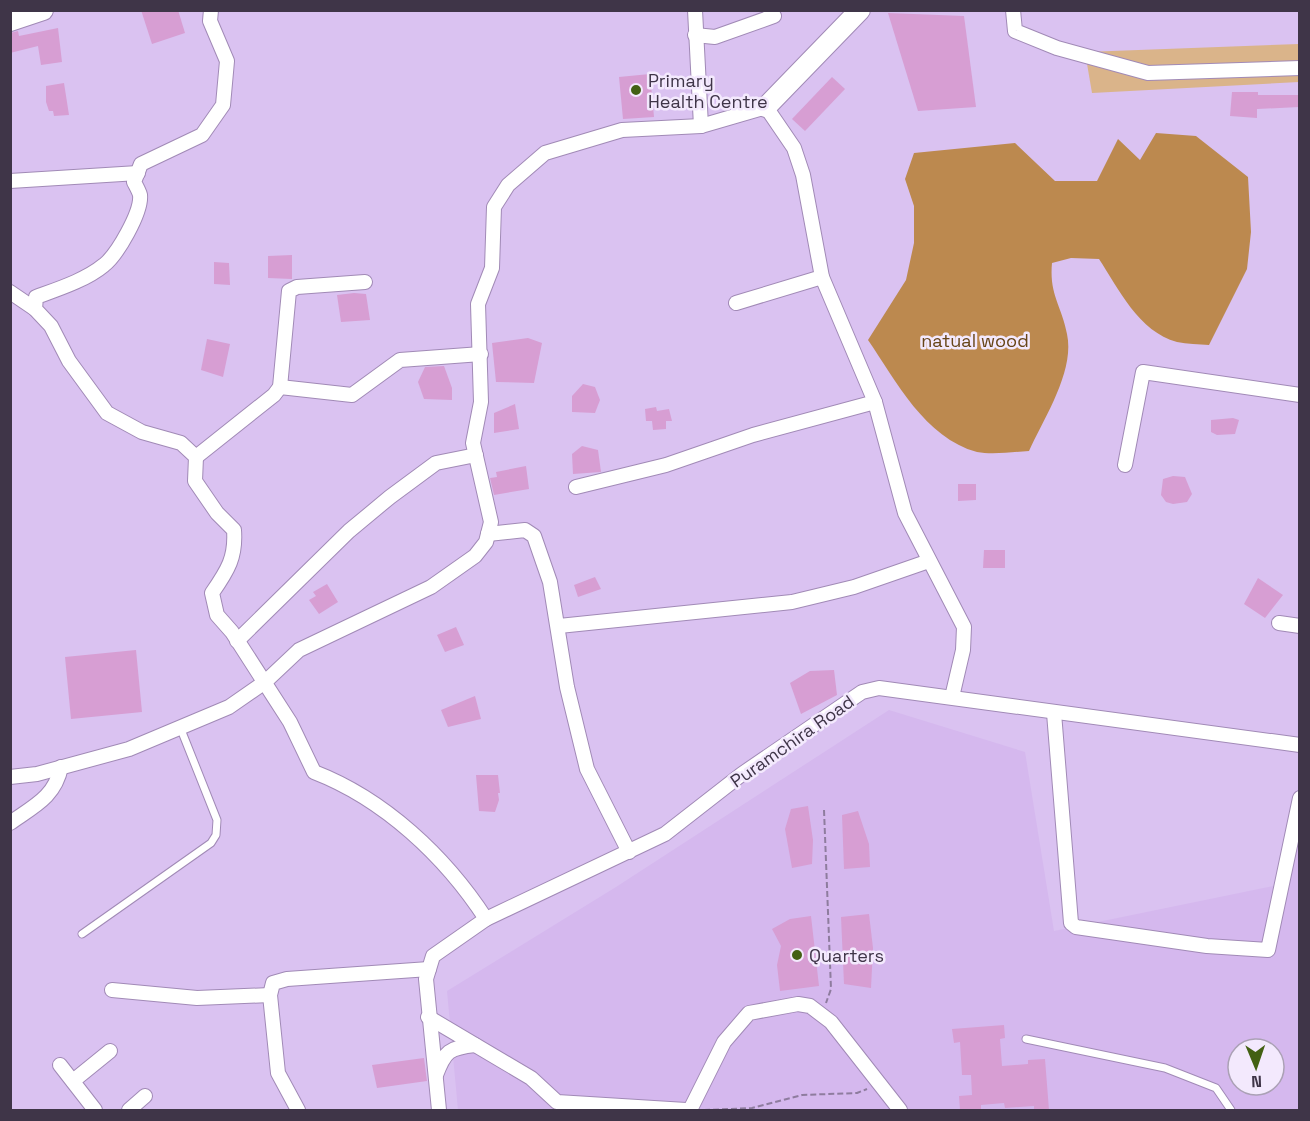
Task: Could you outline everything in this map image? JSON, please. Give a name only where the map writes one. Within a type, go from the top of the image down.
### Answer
[{"type":"street","points":[[10,21],[43,10]]},
{"type":"street","points":[[36,309],[36,297],[58,289],[105,265],[137,214],[140,196],[134,182],[141,164],[202,135],[223,105],[227,61],[210,21],[211,10]]},
{"type":"street","points":[[695,10],[701,126]]},
{"type":"street","points":[[10,777],[61,767],[129,749],[229,707],[265,682],[299,650],[431,587],[475,556],[486,542],[491,522],[473,443],[481,402],[478,304],[492,268],[494,207],[508,185],[545,153],[622,130],[701,126],[766,107],[860,10]]},
{"type":"street","points":[[1013,10],[1015,31],[1057,48],[1148,73],[1299,68]]},
{"type":"street","points":[[695,35],[715,37],[774,16]]},
{"type":"street","points":[[766,107],[795,148],[803,175],[822,277],[875,402],[905,513],[964,627],[963,650],[952,697]]},
{"type":"street","points":[[10,181],[138,173]]},
{"type":"street","points":[[736,303],[822,277]]},
{"type":"street","points":[[365,282],[297,287],[289,291],[280,387],[274,395],[196,456],[195,481],[217,513],[234,530],[236,549],[226,573],[212,593],[217,615],[265,682],[290,722],[314,772],[333,779],[405,824],[471,896],[486,919]]},
{"type":"street","points":[[10,292],[36,309],[51,326],[69,361],[107,413],[142,432],[181,443],[196,456]]},
{"type":"street","points":[[280,387],[352,395],[400,360],[481,354]]},
{"type":"street","points":[[1125,465],[1143,372],[1299,395]]},
{"type":"street","points":[[576,487],[666,465],[753,435],[875,402]]},
{"type":"street","points":[[237,641],[349,531],[390,497],[436,463],[476,455]]},
{"type":"street","points":[[489,534],[525,530],[534,536],[549,582],[559,626],[567,687],[587,769],[630,852]]},
{"type":"street","points":[[559,626],[792,602],[854,587],[929,561]]},
{"type":"street","points":[[1279,623],[1299,626]]},
{"type":"street","name":"Puramchira Road","points":[[429,969],[433,956],[486,919],[665,834],[742,774],[862,692],[879,688],[1299,745]]},
{"type":"street","points":[[1054,713],[1071,923],[1076,927],[1207,946],[1268,950],[1299,798]]},
{"type":"street","points":[[10,823],[50,794],[58,784],[61,767]]},
{"type":"street","points":[[298,1110],[278,1073],[270,995],[273,983],[287,979],[429,969],[426,979],[428,1017],[439,1110]]},
{"type":"street","points":[[112,990],[197,998],[270,995]]},
{"type":"street","points":[[428,1017],[531,1078],[557,1102],[688,1110],[724,1042],[749,1013],[798,1004],[810,1006],[822,1014],[852,1046],[900,1110]]},
{"type":"street","points":[[435,1077],[443,1056],[456,1047],[475,1045]]},
{"type":"street","points":[[73,1081],[110,1051]]},
{"type":"street","points":[[60,1065],[95,1110]]},
{"type":"street","points":[[129,1110],[145,1096]]},
{"type":"lane","points":[[82,934],[211,843],[216,835],[217,820],[180,727]]},
{"type":"lane","points":[[1026,1039],[1165,1068],[1216,1088],[1231,1110]]},
{"type":"path","points":[[822,1014],[831,989],[825,810]]},
{"type":"path","points":[[695,1110],[752,1108],[802,1095],[857,1093],[877,1085],[875,1077]]},
{"type":"shaded area","points":[[1299,44],[1299,82],[1092,93],[1085,52]]},
{"type":"shaded area","points":[[889,710],[1025,752],[1054,931],[1278,885],[1299,812],[1299,1110],[458,1110],[447,991],[616,887]]},
{"type":"green space","name":"natual wood","points":[[1156,133],[1196,136],[1248,177],[1251,232],[1247,269],[1209,345],[1177,342],[1151,329],[1131,308],[1099,259],[1071,258],[1052,263],[1052,284],[1067,334],[1067,363],[1057,394],[1029,451],[977,452],[959,445],[942,434],[927,421],[901,390],[868,340],[906,280],[914,243],[914,206],[905,179],[914,153],[1015,143],[1055,181],[1097,181],[1118,139],[1140,160]]},
{"type":"building","points":[[141,10],[178,10],[185,33],[152,44]]},
{"type":"building","points":[[888,13],[964,16],[976,107],[918,111]]},
{"type":"building","points":[[58,28],[62,62],[41,65],[38,46],[10,53],[10,33],[18,31],[19,36]]},
{"type":"building","name":"Primary Health Centre","points":[[650,74],[654,117],[623,119],[619,77]]},
{"type":"building","points":[[832,77],[845,89],[805,131],[792,119]]},
{"type":"building","points":[[64,83],[69,115],[54,116],[53,111],[49,111],[46,102],[46,86]]},
{"type":"building","points":[[1232,92],[1258,92],[1258,95],[1299,95],[1299,107],[1257,109],[1257,118],[1230,116]]},
{"type":"building","points":[[292,255],[292,279],[268,278],[268,256]]},
{"type":"building","points":[[214,262],[229,263],[230,285],[214,284]]},
{"type":"building","points":[[366,294],[370,320],[341,322],[337,295]]},
{"type":"building","points":[[528,338],[542,343],[534,383],[496,382],[492,343]]},
{"type":"building","points":[[207,339],[230,344],[223,377],[201,370]]},
{"type":"building","points":[[444,366],[452,388],[452,400],[424,399],[418,382],[425,367]]},
{"type":"building","points":[[583,384],[595,387],[600,400],[595,413],[572,412],[572,396]]},
{"type":"building","points":[[515,404],[519,429],[494,433],[494,413]]},
{"type":"building","points":[[656,407],[657,411],[669,409],[672,421],[666,421],[666,429],[653,430],[652,421],[646,421],[645,409]]},
{"type":"building","points":[[1233,418],[1239,420],[1235,434],[1217,435],[1211,432],[1211,420]]},
{"type":"building","points":[[582,446],[598,450],[601,472],[573,474],[572,454]]},
{"type":"building","points":[[526,466],[529,489],[494,495],[490,478],[497,477],[496,472]]},
{"type":"building","points":[[1173,476],[1185,477],[1192,494],[1187,502],[1173,504],[1166,502],[1161,495],[1163,479]]},
{"type":"building","points":[[958,484],[976,484],[976,500],[958,501]]},
{"type":"building","points":[[984,550],[1005,550],[1005,568],[983,568]]},
{"type":"building","points":[[595,577],[601,589],[578,597],[574,585]]},
{"type":"building","points":[[1258,578],[1283,595],[1265,618],[1244,604]]},
{"type":"building","points":[[327,584],[338,602],[319,614],[309,600],[316,596],[313,592]]},
{"type":"building","points":[[456,627],[464,645],[445,652],[437,635]]},
{"type":"building","points":[[136,650],[142,712],[71,719],[65,657]]},
{"type":"building","points":[[834,670],[837,695],[801,714],[790,683],[810,671]]},
{"type":"building","points":[[475,696],[481,719],[448,727],[441,710]]},
{"type":"building","points":[[476,775],[498,775],[500,793],[498,793],[499,800],[495,812],[479,811]]},
{"type":"building","points":[[808,806],[813,840],[812,864],[792,868],[785,829],[791,809]]},
{"type":"building","points":[[858,811],[869,844],[870,867],[844,869],[842,815]]},
{"type":"building","name":"Quarters","points":[[869,914],[873,948],[871,988],[844,984],[841,917]]},
{"type":"building","name":"Quarters","points":[[811,916],[819,986],[780,991],[777,965],[781,946],[772,929],[790,919]]},
{"type":"building","points":[[1004,1025],[1005,1038],[1000,1039],[1002,1066],[1028,1064],[1028,1060],[1045,1059],[1049,1110],[1034,1110],[1034,1106],[1005,1108],[1004,1103],[981,1105],[981,1110],[960,1110],[959,1096],[972,1095],[971,1075],[962,1075],[960,1042],[954,1043],[952,1029]]},
{"type":"building","points":[[424,1058],[427,1081],[377,1088],[372,1065]]},
{"type":"place","name":"Primary Health Centre","points":[[636,90]]},
{"type":"place","name":"Quarters","points":[[797,955]]}]
